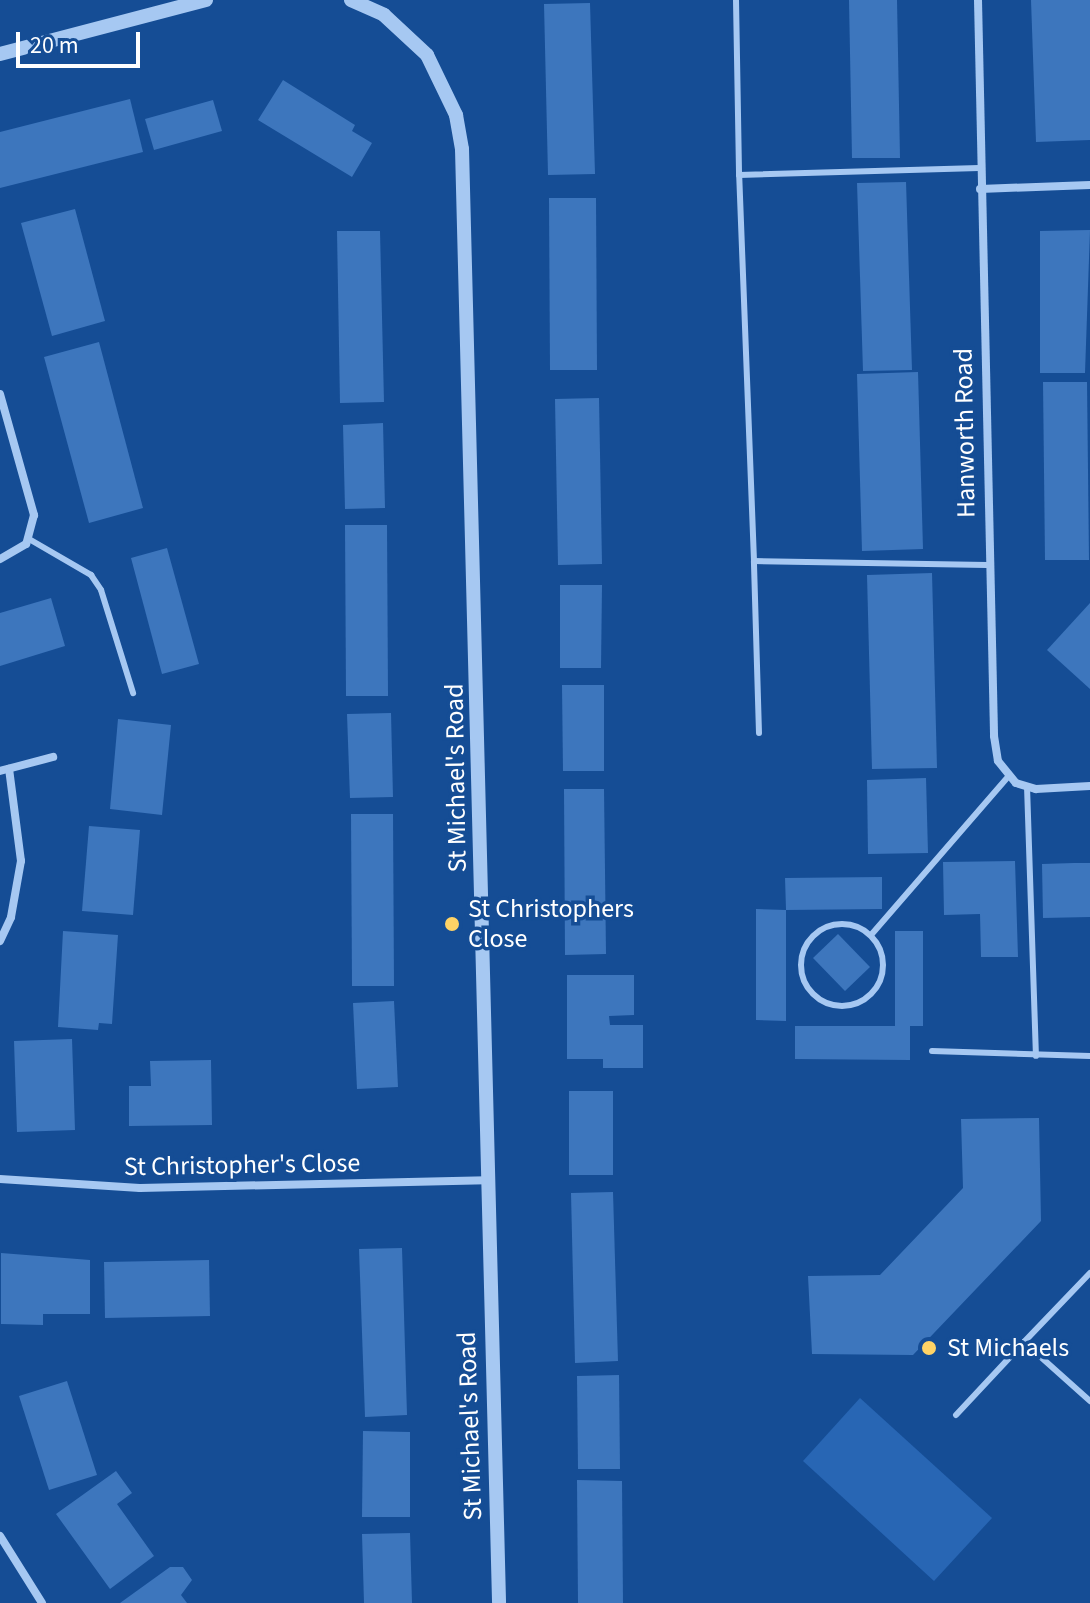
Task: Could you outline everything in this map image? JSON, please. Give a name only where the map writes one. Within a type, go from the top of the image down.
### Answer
[{"type":"street","points":[[0,54],[206,0]]},
{"type":"street","name":"St Michael's Road","points":[[351,0],[384,15],[427,55],[456,115],[462,149],[499,1603]]},
{"type":"street","name":"Hanworth Road","points":[[978,0],[987,565],[994,736],[998,761],[1008,777]]},
{"type":"street","points":[[980,189],[1090,185]]},
{"type":"street","points":[[0,394],[34,515],[29,539],[0,559]]},
{"type":"street","points":[[0,941],[11,917],[21,861],[4,770],[53,757]]},
{"type":"street","points":[[1008,777],[1027,786],[1090,786]]},
{"type":"street","name":"St Christopher's Close","points":[[0,1179],[140,1188],[486,1180]]},
{"type":"street","points":[[0,1536],[42,1603]]},
{"type":"lane","points":[[736,0],[739,175],[759,733]]},
{"type":"lane","points":[[739,175],[979,168]]},
{"type":"lane","points":[[29,539],[96,582],[133,693]]},
{"type":"lane","points":[[754,561],[987,565]]},
{"type":"lane","points":[[871,935],[1008,777]]},
{"type":"lane","points":[[1027,786],[1036,1056]]},
{"type":"lane","points":[[833,924],[860,927],[871,935],[883,959],[878,985],[869,996],[844,1006],[831,1004],[809,989],[801,963],[810,938],[833,924]]},
{"type":"lane","points":[[932,1051],[1090,1056]]},
{"type":"lane","points":[[956,1415],[1090,1273]]},
{"type":"lane","points":[[1024,1342],[1090,1401]]},
{"type":"shaded area","points":[[860,1398],[992,1518],[934,1581],[803,1461]]},
{"type":"building","points":[[849,0],[897,0],[900,158],[852,158]]},
{"type":"building","points":[[1031,0],[1090,0],[1090,140],[1036,142]]},
{"type":"building","points":[[590,3],[595,174],[548,175],[544,4]]},
{"type":"building","points":[[283,80],[355,125],[352,131],[372,143],[352,177],[258,120]]},
{"type":"building","points":[[130,99],[143,152],[0,188],[0,132]]},
{"type":"building","points":[[213,100],[222,131],[154,150],[145,119]]},
{"type":"building","points":[[906,182],[912,370],[863,371],[857,183]]},
{"type":"building","points":[[549,198],[596,198],[597,370],[550,370]]},
{"type":"building","points":[[75,209],[105,321],[52,336],[21,223]]},
{"type":"building","points":[[1090,230],[1085,373],[1040,373],[1040,231]]},
{"type":"building","points":[[337,231],[380,231],[384,402],[340,403]]},
{"type":"building","points":[[99,342],[143,508],[89,523],[44,357]]},
{"type":"building","points":[[918,372],[923,549],[862,551],[857,374]]},
{"type":"building","points":[[1043,382],[1087,382],[1089,560],[1045,560]]},
{"type":"building","points":[[599,398],[602,564],[558,565],[555,399]]},
{"type":"building","points":[[383,423],[385,508],[345,509],[343,425]]},
{"type":"building","points":[[345,525],[387,525],[388,696],[346,696]]},
{"type":"building","points":[[167,548],[199,664],[162,674],[131,558]]},
{"type":"building","points":[[932,573],[937,768],[872,769],[867,575]]},
{"type":"building","points":[[560,585],[602,585],[601,668],[560,668]]},
{"type":"building","points":[[51,598],[65,646],[0,666],[0,613]]},
{"type":"building","points":[[1090,603],[1090,689],[1047,650]]},
{"type":"building","points":[[562,685],[604,685],[604,771],[563,771]]},
{"type":"building","points":[[391,713],[393,797],[350,798],[347,714]]},
{"type":"building","points":[[118,719],[171,725],[162,815],[110,809]]},
{"type":"building","points":[[926,778],[928,853],[868,854],[867,780]]},
{"type":"building","points":[[564,789],[604,789],[606,954],[565,955]]},
{"type":"building","points":[[351,814],[393,814],[394,986],[352,986]]},
{"type":"building","points":[[89,826],[140,830],[133,915],[82,911]]},
{"type":"building","points":[[1015,861],[1018,957],[981,957],[980,914],[944,915],[943,862]]},
{"type":"building","points":[[1090,863],[1090,917],[1043,918],[1042,864]]},
{"type":"building","points":[[882,877],[882,909],[786,910],[785,878]]},
{"type":"building","points":[[756,909],[786,910],[786,1021],[756,1020]]},
{"type":"building","points":[[63,931],[118,935],[112,1024],[99,1023],[98,1030],[58,1027]]},
{"type":"building","points":[[895,931],[923,931],[923,1026],[910,1026],[910,1060],[795,1059],[795,1026],[895,1026]]},
{"type":"building","points":[[838,934],[870,967],[845,991],[813,958]]},
{"type":"building","points":[[567,975],[634,975],[634,1015],[609,1016],[610,1025],[643,1025],[643,1068],[603,1068],[603,1059],[567,1059]]},
{"type":"building","points":[[394,1001],[398,1087],[357,1089],[353,1003]]},
{"type":"building","points":[[72,1039],[75,1130],[17,1132],[14,1041]]},
{"type":"building","points":[[211,1060],[212,1125],[129,1126],[129,1086],[151,1086],[150,1061]]},
{"type":"building","points":[[569,1091],[613,1091],[613,1175],[569,1175]]},
{"type":"building","points":[[1039,1118],[1041,1221],[913,1355],[812,1354],[808,1276],[880,1275],[963,1188],[961,1119]]},
{"type":"building","points":[[613,1192],[618,1361],[575,1363],[571,1193]]},
{"type":"building","points":[[402,1248],[407,1415],[365,1417],[359,1249]]},
{"type":"building","points":[[1,1253],[90,1260],[90,1314],[43,1314],[43,1325],[1,1324]]},
{"type":"building","points":[[209,1260],[210,1316],[105,1318],[104,1262]]},
{"type":"building","points":[[619,1375],[620,1469],[578,1469],[577,1376]]},
{"type":"building","points":[[67,1381],[97,1475],[49,1490],[19,1396]]},
{"type":"building","points":[[363,1431],[410,1432],[410,1517],[362,1517]]},
{"type":"building","points":[[116,1471],[132,1493],[117,1504],[154,1556],[110,1589],[56,1514]]},
{"type":"building","points":[[577,1480],[622,1481],[623,1603],[578,1603]]},
{"type":"building","points":[[410,1533],[412,1603],[364,1603],[362,1534]]},
{"type":"building","points":[[170,1567],[183,1567],[192,1580],[181,1595],[187,1603],[120,1603]]},
{"type":"place","name":"St Christophers Close","points":[[452,924]]},
{"type":"place","name":"St Michaels","points":[[929,1348]]}]
